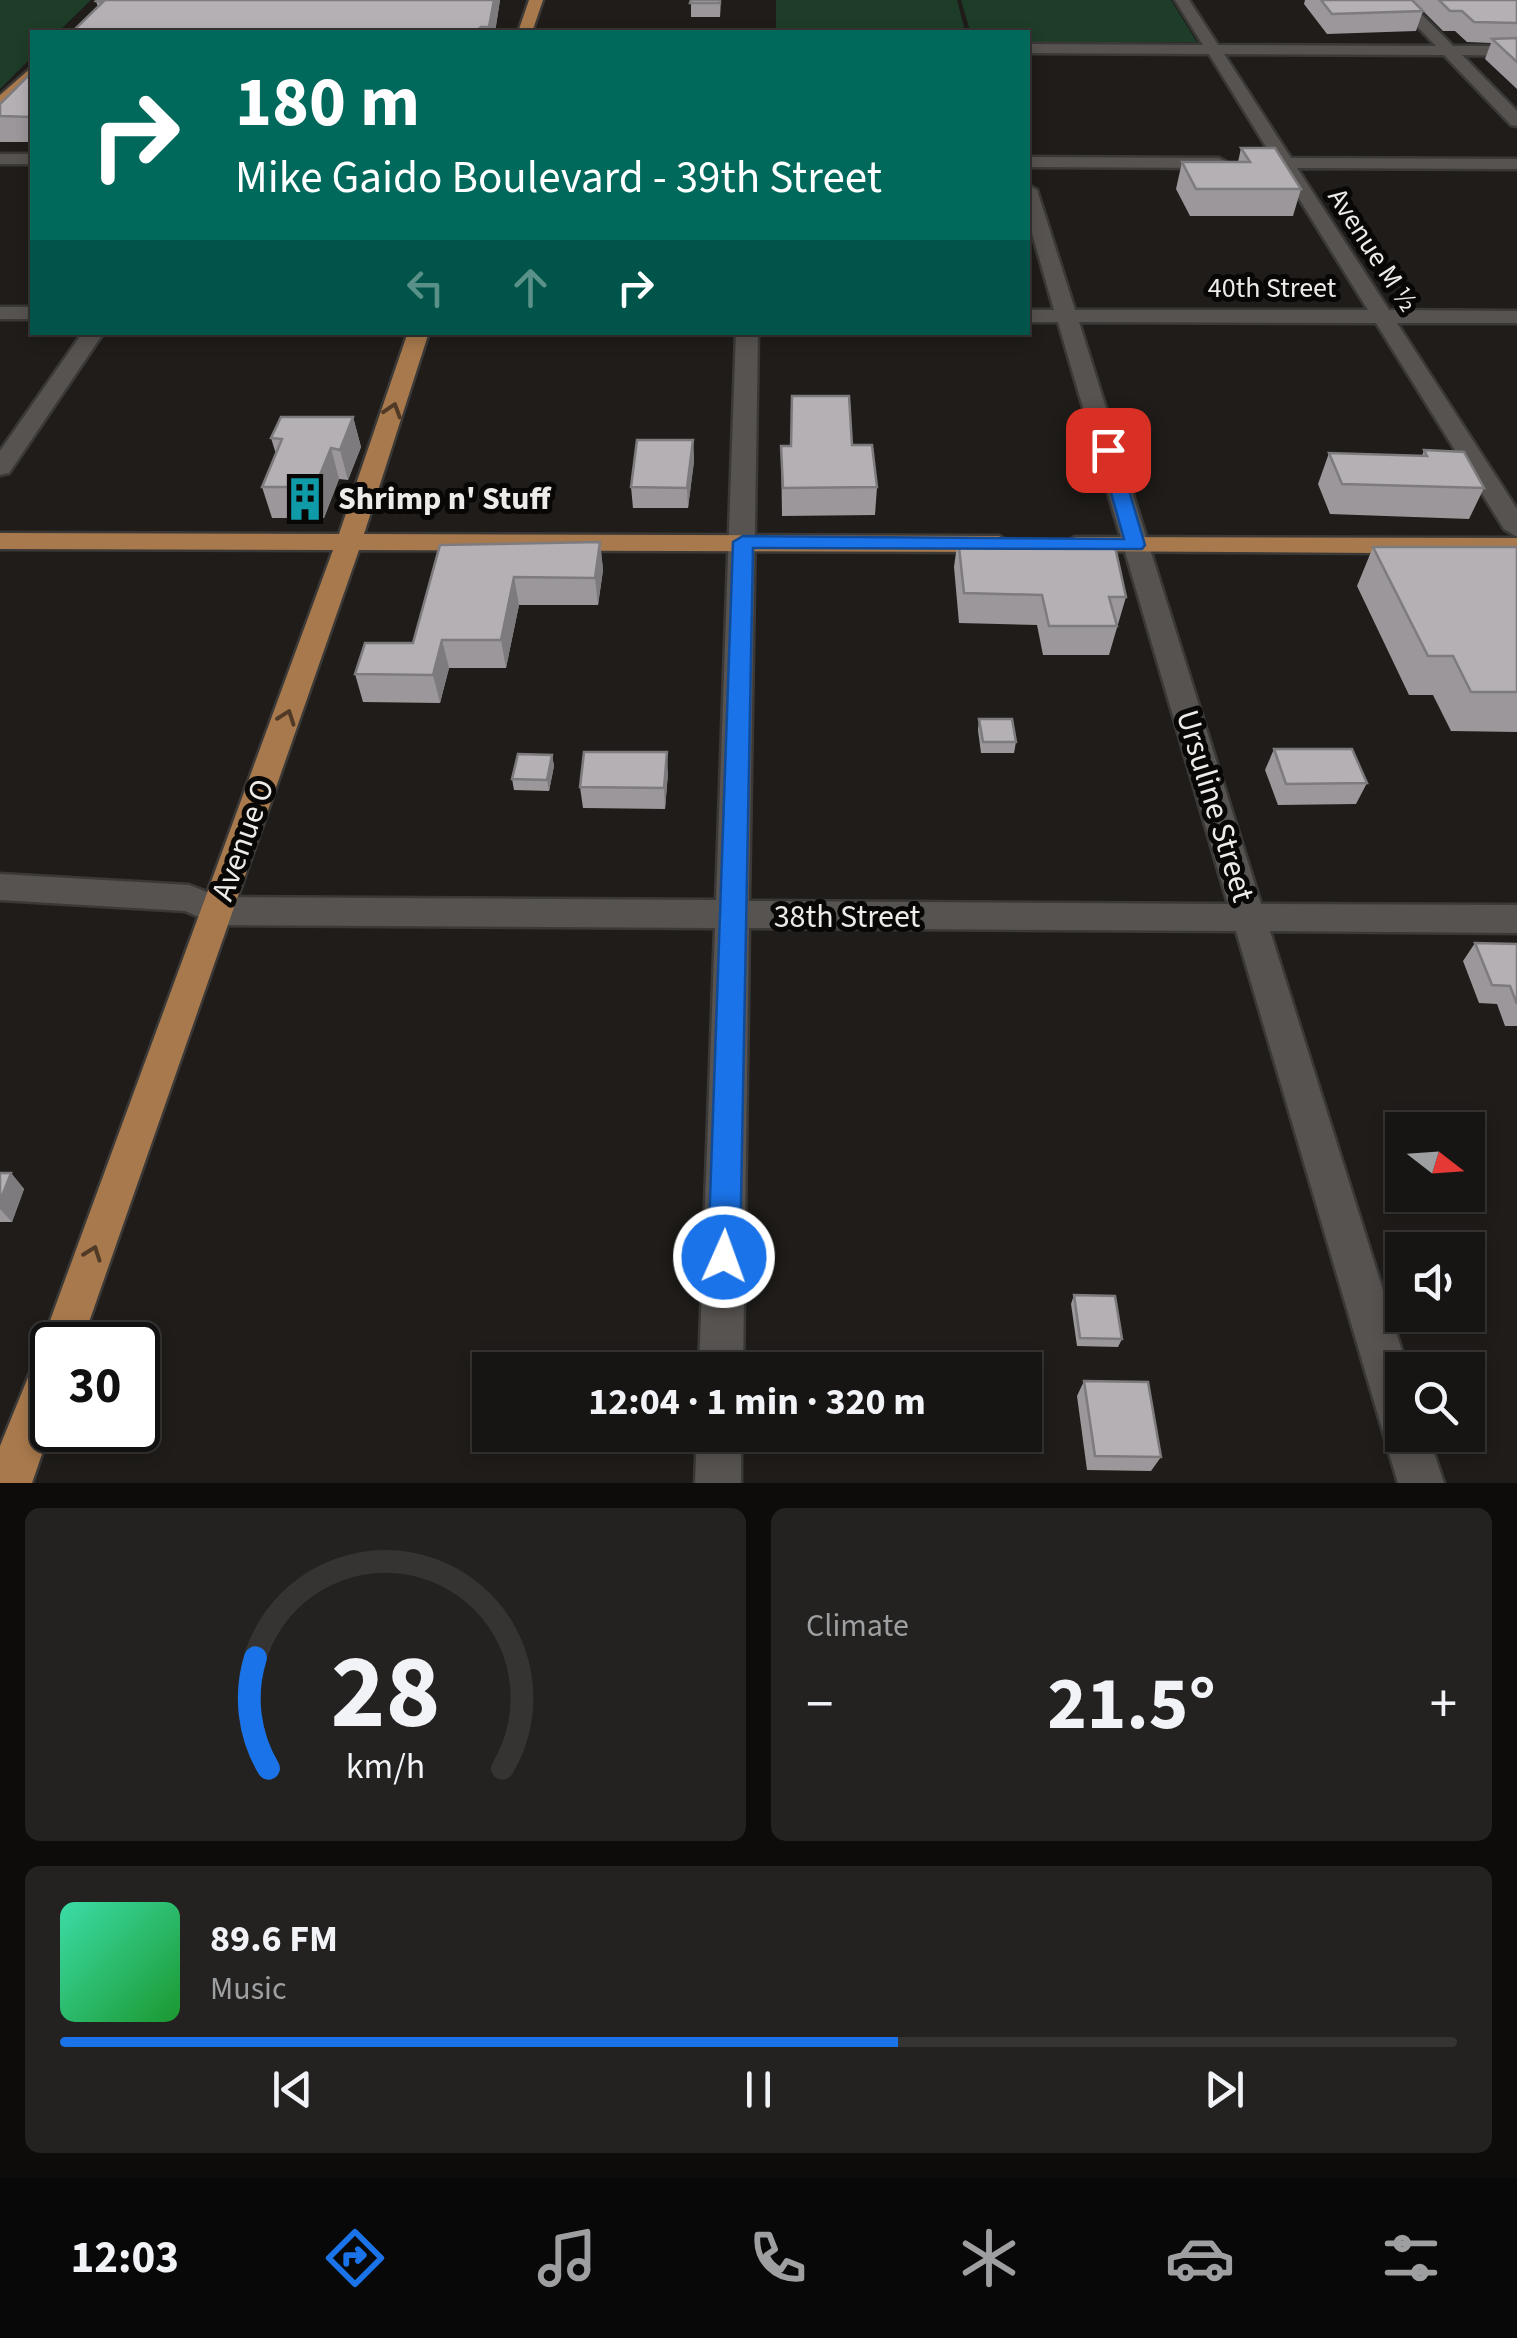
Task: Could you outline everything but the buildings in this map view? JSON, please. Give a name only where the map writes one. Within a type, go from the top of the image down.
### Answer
[{"type":"main road","points":[[526,30],[536,0]]},
{"type":"main road","points":[[0,104],[30,74]]},
{"type":"main road","name":"Avenue O","points":[[68,1322],[350,542],[419,335]]},
{"type":"main road","points":[[0,541],[1018,544]]},
{"type":"main road","points":[[1057,544],[1517,546]]},
{"type":"main road","points":[[10,1483],[30,1426]]},
{"type":"street","name":"Avenue M ½","points":[[1182,0],[1517,529]]},
{"type":"street","points":[[1399,0],[1517,122]]},
{"type":"street","points":[[1030,49],[1517,51]]},
{"type":"street","points":[[0,158],[30,159]]},
{"type":"street","points":[[1030,162],[1517,164]]},
{"type":"street","name":"Ursuline Street","points":[[1030,196],[1385,1367]]},
{"type":"street","points":[[0,313],[30,313]]},
{"type":"street","name":"40th Street","points":[[1030,316],[1517,317]]},
{"type":"street","points":[[0,468],[92,335]]},
{"type":"street","points":[[721,1352],[747,335]]},
{"type":"street","name":"38th Street","points":[[0,887],[189,898],[218,911],[1517,919]]},
{"type":"street","points":[[718,1483],[719,1452]]},
{"type":"street","points":[[1411,1452],[1421,1483]]},
{"type":"green space","points":[[0,0],[91,0],[60,30],[30,30],[30,59],[0,89]]},
{"type":"green space","points":[[776,0],[957,0],[965,30],[776,30]]},
{"type":"green space","points":[[961,0],[1171,0],[1197,42],[1030,42],[1030,30],[970,30]]},
{"type":"place","name":"Shrimp n' Stuff","points":[[305,499]]},
{"type":"route","points":[[724,1257],[743,542],[1135,545],[1108,450]]}]
